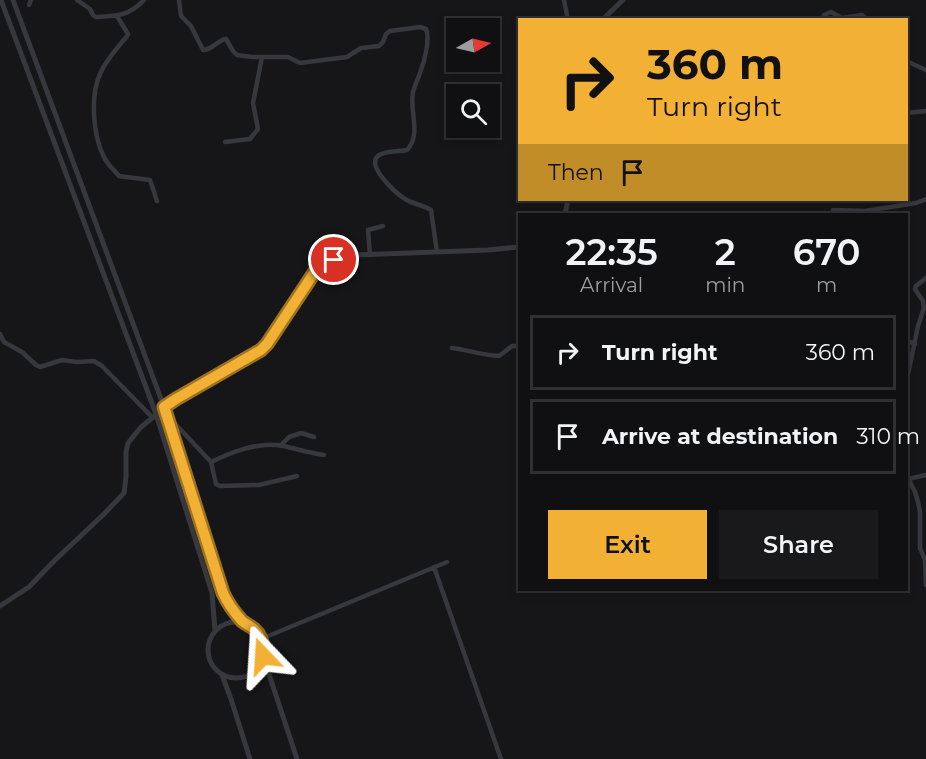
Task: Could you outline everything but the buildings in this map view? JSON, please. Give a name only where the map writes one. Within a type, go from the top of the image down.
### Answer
[{"type":"street","points":[[2,0],[154,416],[212,593],[215,631]]},
{"type":"street","points":[[13,0],[164,407],[223,593],[230,608],[245,624],[255,630],[264,647],[263,656],[255,671],[239,679],[230,678],[215,670],[210,663],[208,655],[210,638],[224,625],[234,622],[245,624]]},
{"type":"street","points":[[77,0],[90,9],[94,16],[117,16],[136,8],[144,0]]},
{"type":"street","points":[[179,0],[181,16],[191,26],[202,50],[212,48],[226,39],[235,54],[252,57],[288,57],[300,63],[347,57],[362,48],[381,45],[390,31],[420,27],[426,29],[428,36],[423,64],[413,93],[415,125],[412,143],[407,150],[380,154],[375,162],[379,174],[403,198],[432,210],[437,252]]},
{"type":"street","points":[[564,0],[568,18]]},
{"type":"street","points":[[604,18],[623,0]]},
{"type":"street","points":[[824,18],[831,12],[842,18],[862,15],[866,18]]},
{"type":"street","points":[[117,16],[128,33],[110,57],[95,87],[93,101],[97,134],[104,157],[119,176],[150,180],[157,201]]},
{"type":"street","points":[[225,142],[250,139],[258,129],[253,103],[262,57]]},
{"type":"street","points":[[908,63],[926,70]]},
{"type":"street","points":[[908,113],[926,111]]},
{"type":"street","points":[[833,210],[865,211],[916,203],[926,199]]},
{"type":"street","points":[[370,255],[368,230],[383,226]]},
{"type":"street","points":[[0,606],[29,587],[124,493],[126,452],[128,443],[134,435],[164,407],[261,350],[321,266],[334,260],[356,255],[518,247]]},
{"type":"street","points":[[908,375],[924,304],[915,289],[926,278]]},
{"type":"street","points":[[0,334],[4,342],[18,349],[40,367],[62,360],[94,361],[154,416]]},
{"type":"street","points":[[908,341],[915,344]]},
{"type":"street","points":[[452,348],[499,356],[512,346],[518,346]]},
{"type":"street","points":[[166,414],[211,462],[216,484],[220,486],[259,485],[297,476]]},
{"type":"street","points":[[280,445],[289,437],[301,433],[314,437]]},
{"type":"street","points":[[211,462],[238,450],[280,445],[324,455]]},
{"type":"street","points":[[908,476],[926,475]]},
{"type":"street","points":[[908,478],[915,492],[920,512],[920,548],[925,560],[926,585]]},
{"type":"street","points":[[261,639],[447,562]]},
{"type":"street","points":[[434,567],[501,759]]},
{"type":"street","points":[[263,656],[297,759]]},
{"type":"street","points":[[222,675],[250,759]]},
{"type":"route","points":[[263,656],[264,647],[261,639],[255,630],[245,624],[230,608],[223,593],[164,407],[261,350],[316,270],[334,260]]}]
